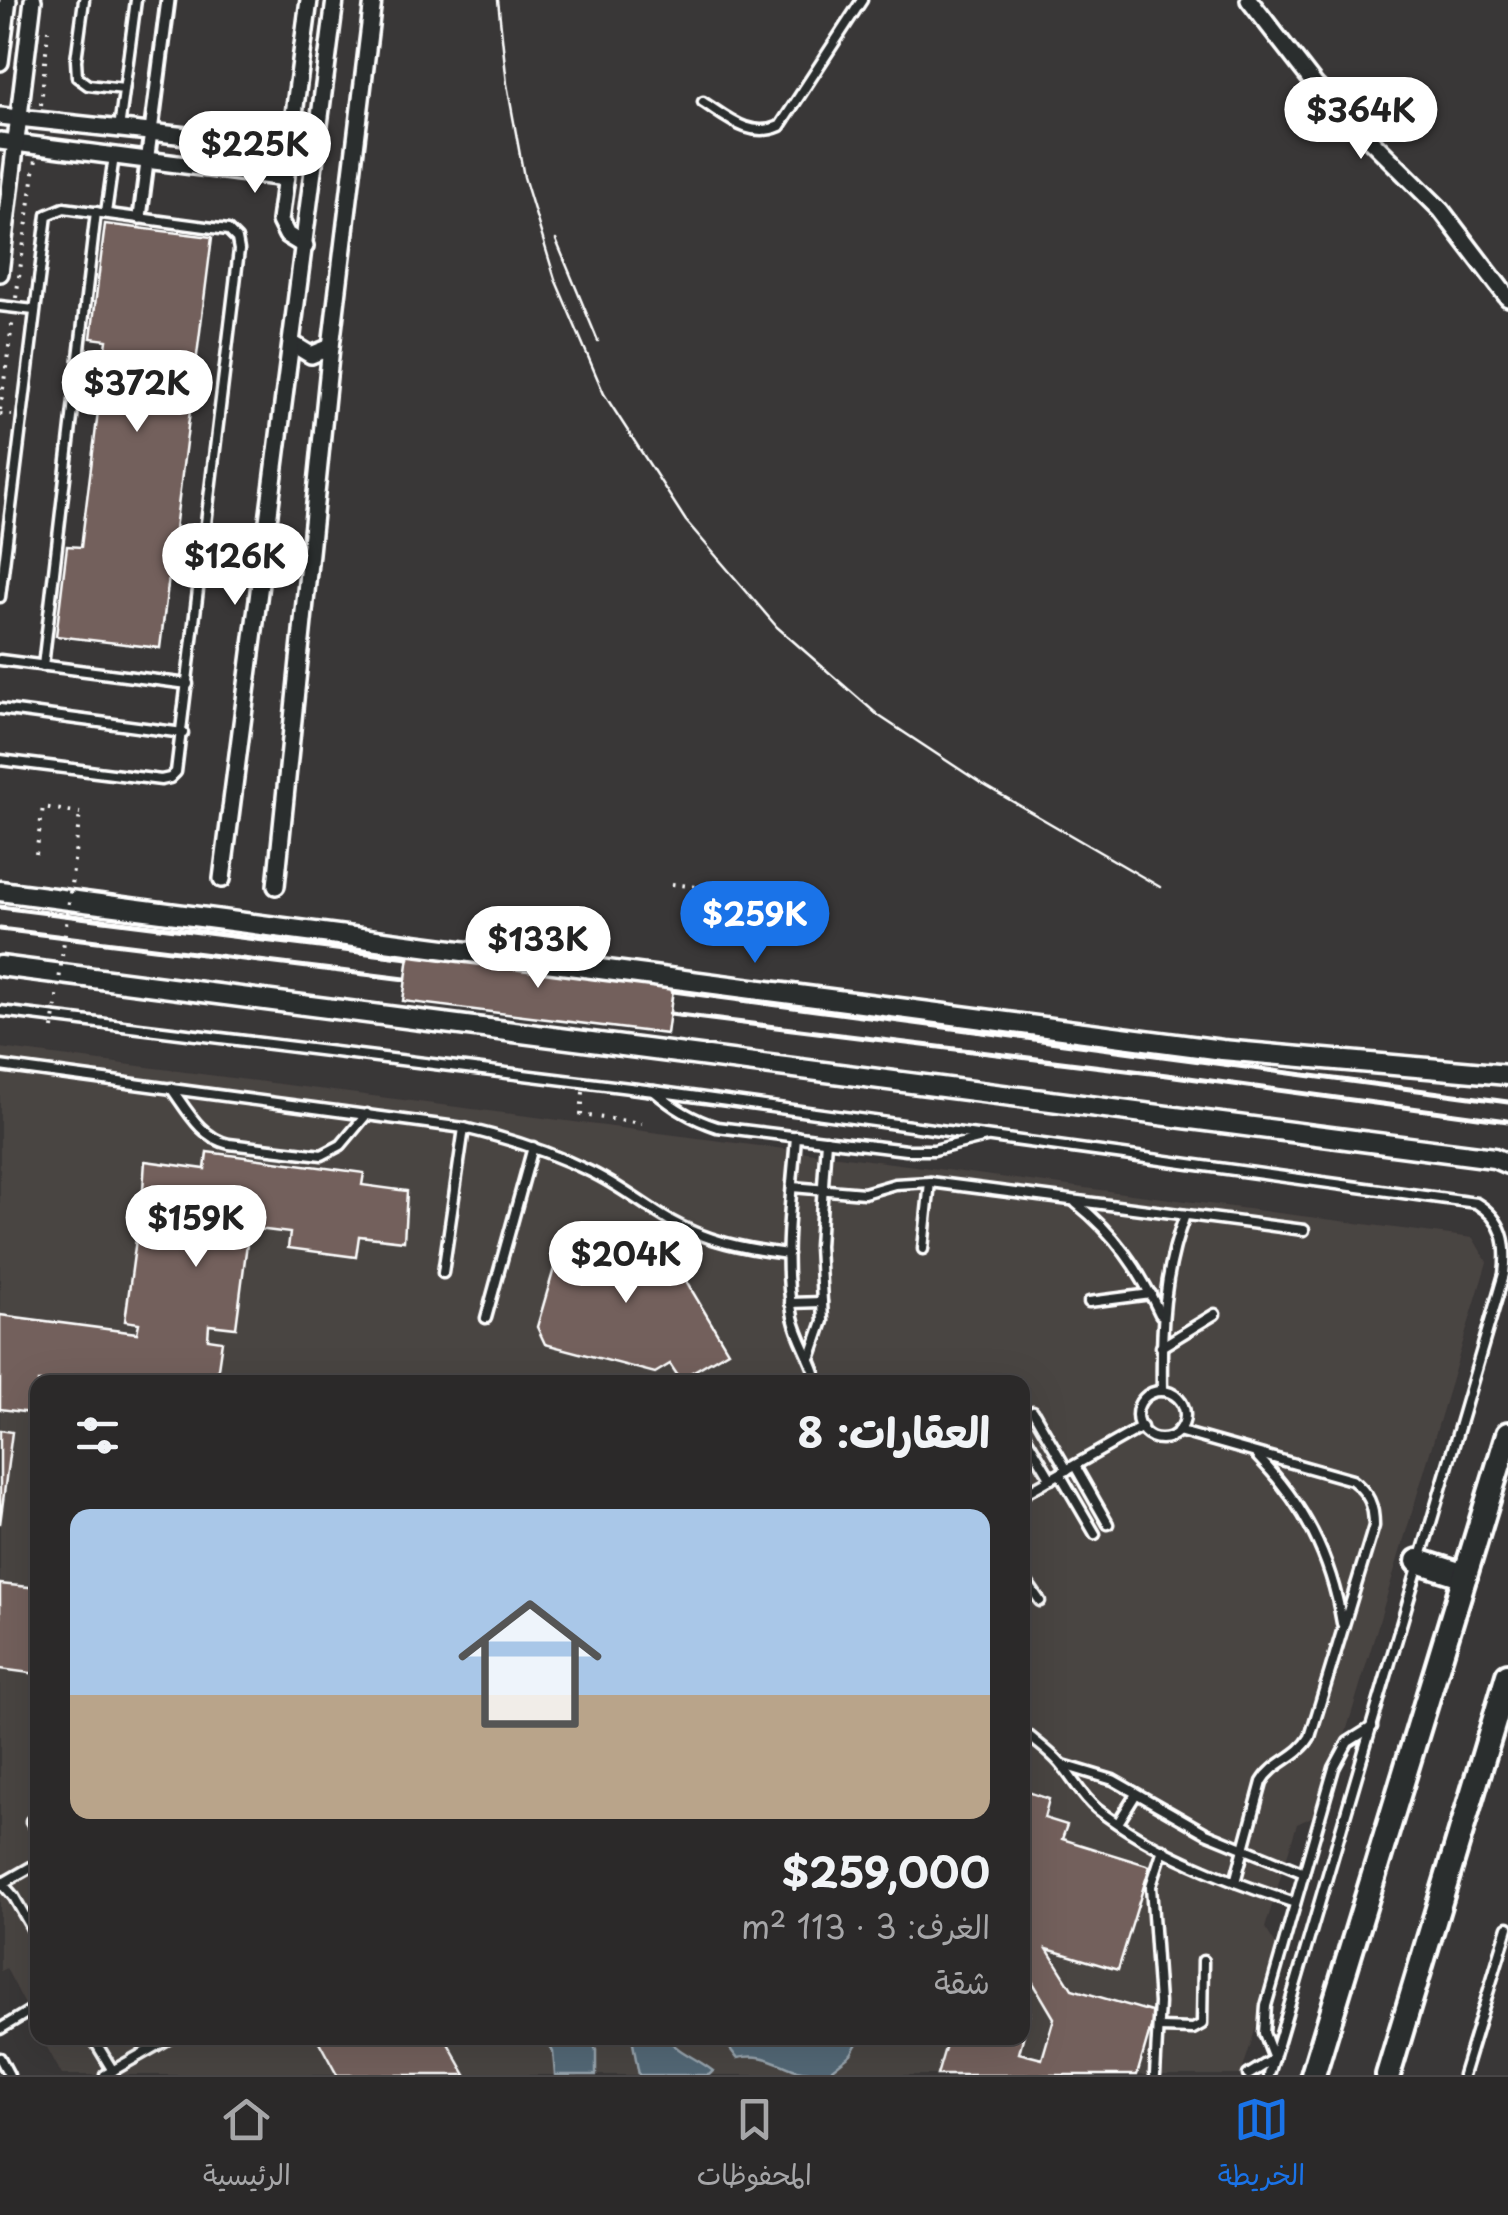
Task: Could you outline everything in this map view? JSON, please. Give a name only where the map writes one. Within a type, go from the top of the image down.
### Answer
[{"type":"main road","points":[[1314,2075],[1508,1434]]},
{"type":"main road","points":[[1418,1561],[1464,1576]]},
{"type":"main road","points":[[1388,2075],[1507,1682]]},
{"type":"street","points":[[0,62],[8,0]]},
{"type":"street","points":[[0,272],[8,142],[18,118],[32,0]]},
{"type":"street","points":[[140,218],[168,0]]},
{"type":"street","points":[[305,246],[282,229],[308,0]]},
{"type":"street","points":[[222,878],[336,0]]},
{"type":"street","points":[[276,886],[331,346],[374,0]]},
{"type":"street","points":[[1249,0],[1315,85],[1442,210],[1508,298]]},
{"type":"street","points":[[0,116],[289,147]]},
{"type":"street","points":[[8,142],[285,178]]},
{"type":"street","points":[[293,344],[311,355],[331,346]]},
{"type":"street","points":[[0,892],[1222,1050],[1508,1075]]},
{"type":"street","points":[[0,966],[1494,1158],[1508,1164]]},
{"type":"lane","points":[[84,0],[76,60],[78,76],[88,85],[124,90]]},
{"type":"lane","points":[[119,130],[136,0]]},
{"type":"lane","points":[[703,102],[748,130],[759,132],[780,126],[862,0]]},
{"type":"lane","points":[[43,666],[101,213],[114,156]]},
{"type":"lane","points":[[0,597],[47,215],[64,208],[220,227],[233,233],[238,245],[176,772],[160,780],[0,760]]},
{"type":"lane","points":[[0,306],[34,310]]},
{"type":"lane","points":[[0,660],[188,684]]},
{"type":"lane","points":[[0,709],[183,733]]},
{"type":"lane","points":[[0,1012],[654,1090],[1476,1202],[1490,1211],[1504,1236],[1504,1274],[1269,2075]]},
{"type":"lane","points":[[0,1066],[464,1128],[533,1146],[592,1172],[671,1221],[705,1237],[741,1248],[788,1254]]},
{"type":"lane","points":[[171,1088],[203,1131],[229,1144],[322,1154],[340,1146],[367,1114]]},
{"type":"lane","points":[[654,1090],[672,1107],[717,1126],[906,1150],[934,1150],[988,1136]]},
{"type":"lane","points":[[443,1273],[464,1128]]},
{"type":"lane","points":[[796,1136],[788,1254],[790,1303],[816,1375]]},
{"type":"lane","points":[[811,1356],[819,1339],[822,1302],[819,1246],[826,1140]]},
{"type":"lane","points":[[486,1318],[533,1146]]},
{"type":"lane","points":[[792,1187],[864,1192],[896,1184],[930,1182],[1304,1230]]},
{"type":"lane","points":[[923,1249],[930,1182]]},
{"type":"lane","points":[[1072,1200],[1115,1238],[1133,1261],[1161,1315]]},
{"type":"lane","points":[[1162,1391],[1161,1315],[1184,1214]]},
{"type":"lane","points":[[1089,1302],[1151,1294]]},
{"type":"lane","points":[[790,1303],[822,1302]]},
{"type":"lane","points":[[1161,1347],[1215,1314]]},
{"type":"lane","points":[[1178,1431],[1185,1409],[1176,1396],[1162,1391],[1147,1395],[1138,1416],[1142,1428],[1157,1438],[1178,1431],[1352,1480],[1370,1500],[1374,1526],[1310,1737],[1298,1752],[1268,1771],[1262,1782],[1235,1882]]},
{"type":"lane","points":[[1033,1411],[1067,1470],[1095,1534]]},
{"type":"lane","points":[[1030,1491],[1142,1428]]},
{"type":"lane","points":[[1030,1444],[1051,1479]]},
{"type":"lane","points":[[1254,1452],[1298,1503],[1314,1532],[1337,1594],[1342,1628]]},
{"type":"lane","points":[[1067,1470],[1108,1524]]},
{"type":"lane","points":[[1030,1587],[1040,1601]]},
{"type":"lane","points":[[1274,2059],[1263,2019],[1295,1903],[1339,1754],[1358,1733],[1372,1727]]},
{"type":"lane","points":[[1030,1737],[1063,1766],[1076,1789],[1118,1823],[1235,1882],[1295,1903]]},
{"type":"lane","points":[[1063,1766],[1089,1771],[1243,1850],[1304,1873]]},
{"type":"lane","points":[[1118,1823],[1136,1794]]},
{"type":"lane","points":[[1155,2075],[1158,1976],[1150,1908],[1151,1886],[1164,1849]]},
{"type":"lane","points":[[30,1867],[2,1882],[30,1926]]},
{"type":"lane","points":[[1464,2075],[1508,1928]]},
{"type":"lane","points":[[1159,2028],[1193,2029],[1202,2024],[1203,1960]]},
{"type":"lane","points":[[0,2028],[30,2011]]},
{"type":"lane","points":[[96,2045],[111,2074],[159,2045]]},
{"type":"lane","points":[[0,2058],[9,2075]]},
{"type":"lane","points":[[1248,2075],[1274,2059]]},
{"type":"path","points":[[40,121],[49,17]]},
{"type":"path","points":[[0,410],[37,146]]},
{"type":"path","points":[[36,854],[43,807],[80,813],[53,1030]]},
{"type":"path","points":[[672,884],[738,892],[732,940]]},
{"type":"path","points":[[584,1082],[581,1115],[642,1123]]},
{"type":"shaded area","points":[[0,1048],[1473,1238],[1487,1262],[1322,1812],[1297,1824],[1265,1928],[1280,1951],[1241,2075],[62,2075],[46,2045],[1030,2045],[1030,1375],[30,1375],[30,2014],[6,1968],[0,1971]]},
{"type":"water","points":[[550,2045],[594,2045],[596,2075],[555,2075]]},
{"type":"water","points":[[633,2045],[674,2045],[713,2071],[709,2075],[639,2075]]},
{"type":"water","points":[[727,2045],[856,2045],[827,2073],[797,2070],[760,2057],[737,2058]]},
{"type":"building","points":[[105,224],[212,237],[160,648],[56,636],[67,546],[81,547],[107,340],[91,338]]},
{"type":"building","points":[[410,948],[674,982],[667,1034],[403,1001]]},
{"type":"building","points":[[207,1152],[364,1173],[362,1185],[407,1191],[404,1241],[359,1236],[356,1257],[288,1248],[290,1233],[249,1228],[236,1328],[209,1325],[208,1339],[222,1341],[217,1375],[30,1375],[30,1413],[0,1409],[0,1315],[137,1333],[139,1323],[125,1321],[139,1217],[155,1219],[157,1205],[142,1204],[145,1161],[205,1169]]},
{"type":"building","points":[[567,1224],[686,1258],[682,1274],[728,1351],[687,1375],[677,1375],[670,1364],[655,1373],[545,1344],[537,1327]]},
{"type":"building","points":[[0,1430],[12,1432],[0,1524]]},
{"type":"building","points":[[0,1584],[30,1587],[30,1673],[0,1669]]},
{"type":"building","points":[[1030,1793],[1049,1799],[1044,1818],[1067,1825],[1062,1839],[1150,1866],[1118,1970],[1047,1949],[1072,1989],[1155,2013],[1137,2075],[937,2075],[946,2045],[1021,2045],[1019,2053],[1042,2059],[1054,2018],[1030,1978]]},
{"type":"building","points":[[321,2045],[449,2045],[466,2075],[337,2075]]},
{"type":"tram line","points":[[498,0],[507,84],[524,177],[555,279],[604,394],[686,521],[777,627],[879,716],[979,782],[1160,887]]},
{"type":"tram line","points":[[556,240],[598,341]]},
{"type":"railway","points":[[0,907],[408,958]]},
{"type":"railway","points":[[0,929],[405,979]]},
{"type":"railway","points":[[673,991],[1508,1102]]},
{"type":"railway","points":[[670,1014],[1508,1121]]}]
